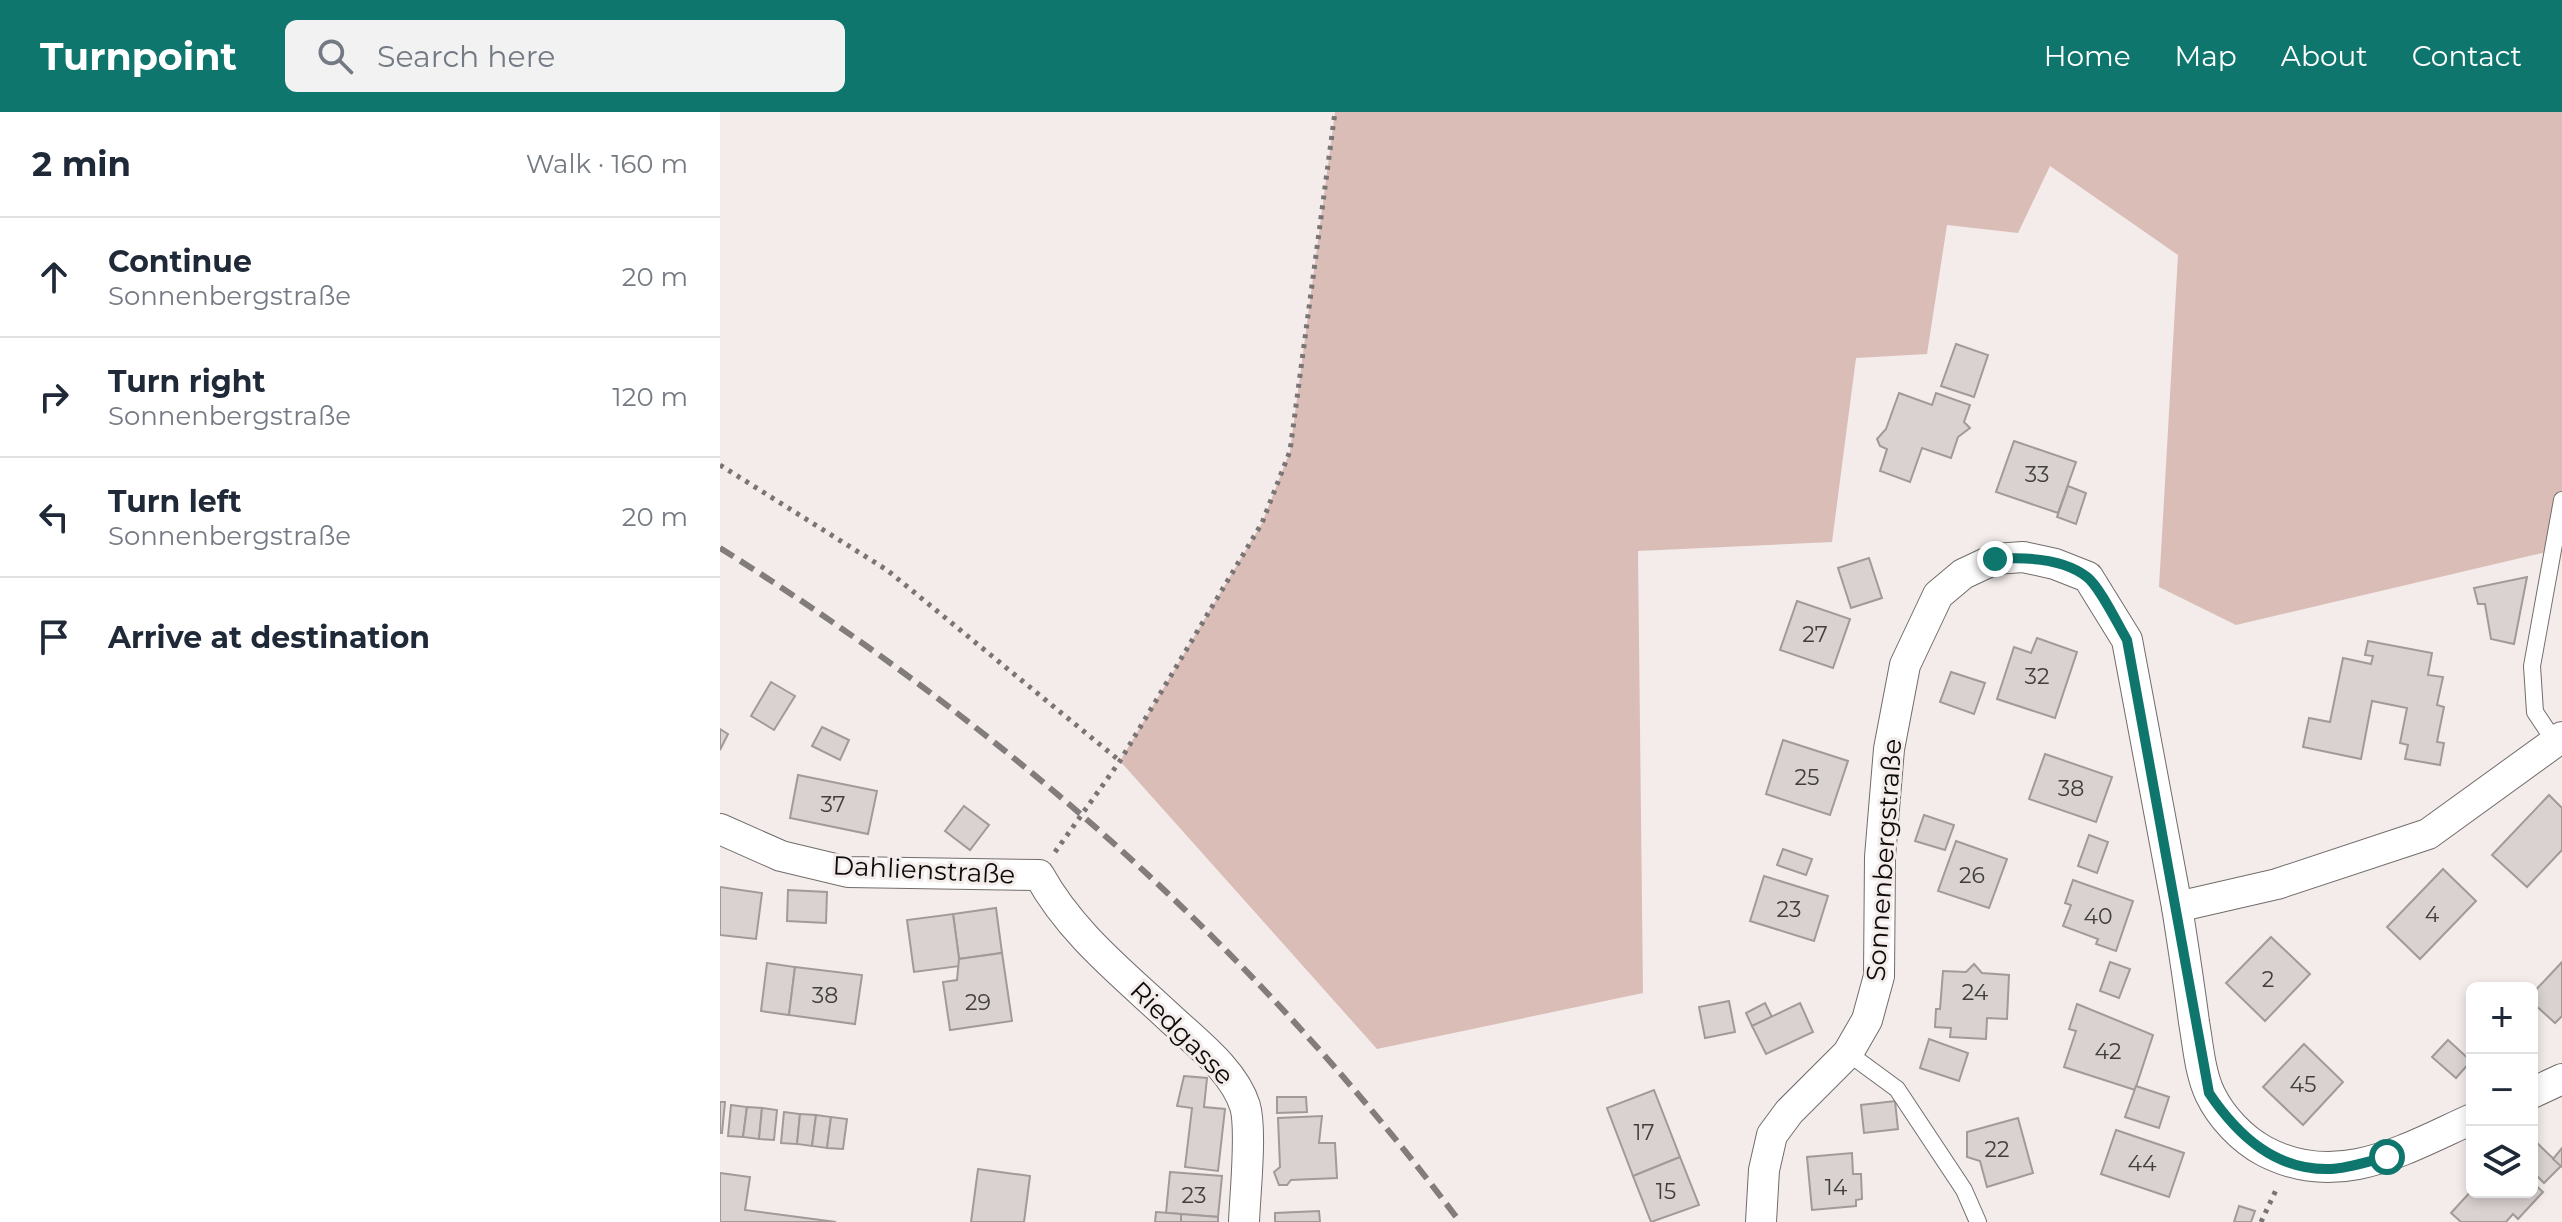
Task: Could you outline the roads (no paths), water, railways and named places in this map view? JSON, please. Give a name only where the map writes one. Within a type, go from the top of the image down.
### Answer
[{"type":"street","name":"Sonnenbergstraße","points":[[1761,1222],[1764,1170],[1772,1135],[1789,1112],[1848,1053],[1867,1020],[1879,976],[1880,857],[1889,749],[1905,665],[1938,595],[1963,574],[1995,559],[2023,557],[2055,564],[2088,577],[2127,640],[2177,907],[2199,1051],[2209,1093],[2228,1122],[2252,1144],[2288,1163],[2331,1169],[2387,1157],[2466,1122]]},
{"type":"street","points":[[2177,907],[2277,884],[2428,834],[2558,740]]},
{"type":"street","name":"Dahlienstraße","points":[[720,829],[781,856],[848,872],[1039,875]]},
{"type":"street","name":"Riedgasse","points":[[1039,875],[1057,908],[1083,937],[1203,1048],[1238,1087],[1246,1110],[1244,1222]]},
{"type":"street","points":[[2538,1090],[2562,1079]]},
{"type":"lane","points":[[2558,740],[2535,712],[2532,666],[2562,500]]},
{"type":"lane","points":[[1848,1053],[1897,1089],[1964,1190],[1978,1222]]},
{"type":"railway","points":[[720,548],[928,691],[1027,769],[1122,850],[1212,936],[1299,1027],[1381,1122],[1460,1222]]}]
